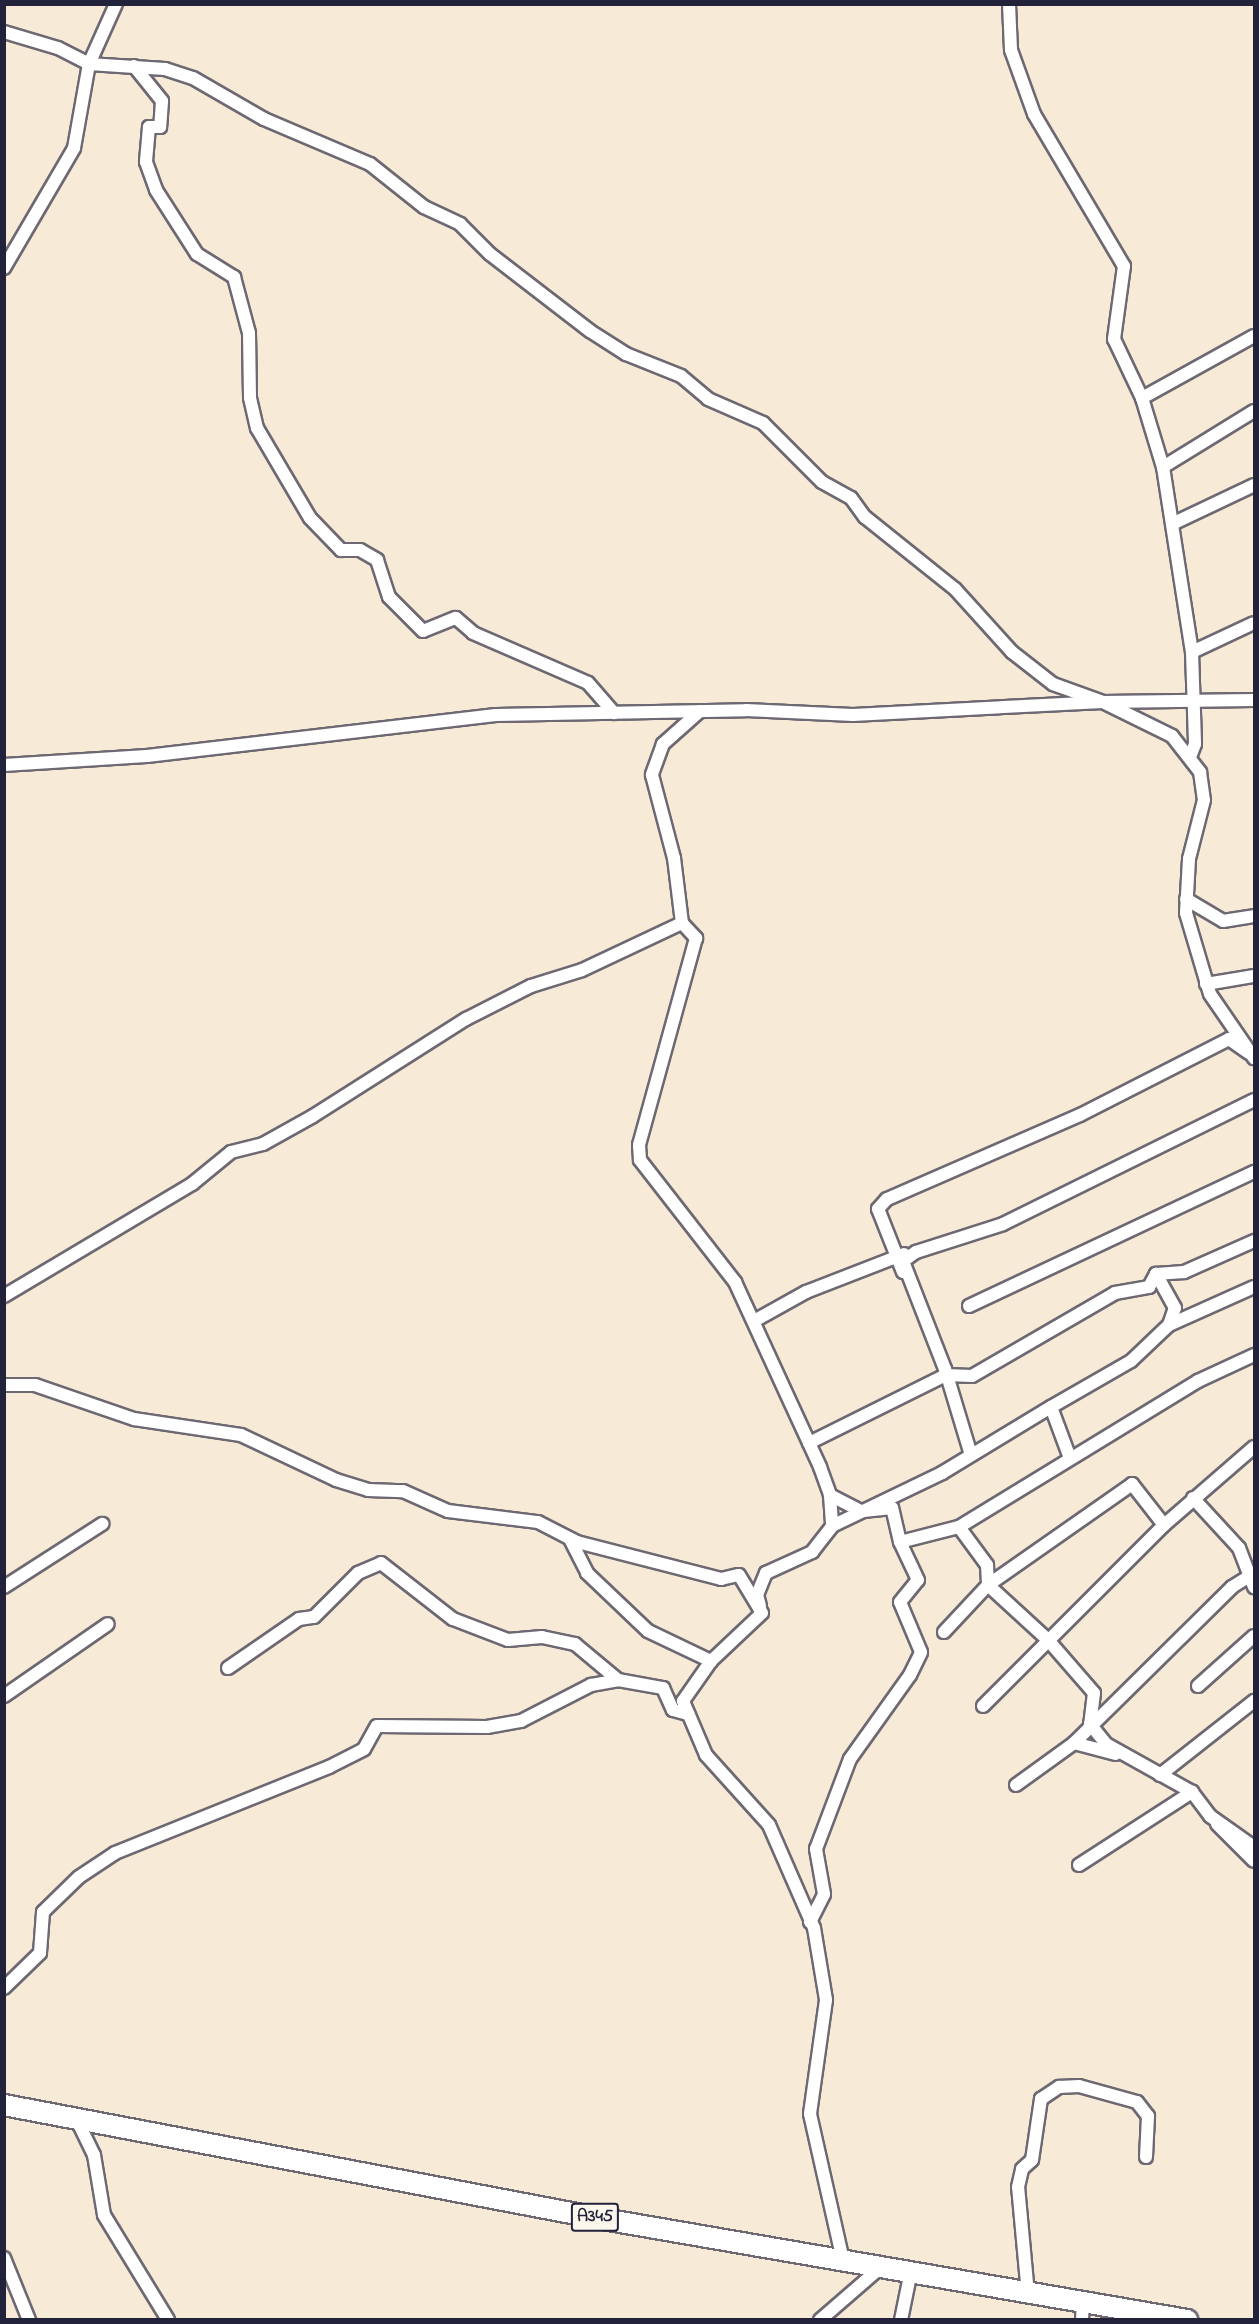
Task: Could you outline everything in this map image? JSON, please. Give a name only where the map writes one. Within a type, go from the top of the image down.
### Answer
[{"type":"highway","name":"A345","points":[[4,2105],[880,2268],[911,2271],[1028,2294],[1082,2310],[1187,2319]]},
{"type":"street","points":[[4,268],[74,148],[89,64],[116,4]]},
{"type":"street","points":[[1010,4],[1011,50],[1034,114],[1124,266],[1114,339],[1142,398],[1163,467],[1192,652],[1195,744],[1190,757]]},
{"type":"street","points":[[4,32],[58,48],[89,64],[165,69],[217,89],[264,119],[370,164],[424,207],[460,224],[498,261],[590,331],[626,354],[681,376],[708,399],[764,423],[822,482],[850,498],[865,517],[963,596],[1012,651],[1053,684],[1102,702],[1172,736],[1200,772],[1204,800],[1189,859],[1186,899],[1206,984],[1254,1057]]},
{"type":"street","points":[[134,66],[162,102],[160,127],[149,127],[146,162],[156,190],[197,254],[234,277],[249,333],[250,398],[257,428],[310,518],[340,550],[360,550],[377,560],[388,597],[423,631],[456,618],[473,633],[588,683],[614,713]]},
{"type":"street","points":[[1142,398],[1254,336]]},
{"type":"street","points":[[1163,467],[1254,411]]},
{"type":"street","points":[[1172,524],[1254,485]]},
{"type":"street","points":[[1192,652],[1254,623]]},
{"type":"street","points":[[4,765],[147,756],[495,715],[701,711],[853,715],[1102,702],[1254,700]]},
{"type":"street","points":[[701,711],[663,744],[652,775],[674,858],[682,923],[696,938],[695,950],[639,1145],[640,1160],[735,1282],[830,1495],[832,1526]]},
{"type":"street","points":[[1186,899],[1223,921],[1254,916]]},
{"type":"street","points":[[4,1296],[192,1184],[231,1152],[263,1144],[314,1116],[466,1019],[531,986],[582,970],[682,923]]},
{"type":"street","points":[[1206,984],[1254,976]]},
{"type":"street","points":[[971,1455],[946,1375],[878,1209],[903,1190],[1080,1115],[1229,1039],[1254,1057]]},
{"type":"street","points":[[922,1317],[903,1261],[916,1252],[1003,1224],[1254,1100]]},
{"type":"street","points":[[969,1306],[1254,1172]]},
{"type":"street","points":[[1156,1274],[1184,1272],[1254,1241]]},
{"type":"street","points":[[754,1321],[806,1292],[933,1242]]},
{"type":"street","points":[[808,1443],[946,1375],[972,1376],[1115,1293],[1149,1287],[1156,1274]]},
{"type":"street","points":[[1156,1274],[1175,1308],[1169,1325]]},
{"type":"street","points":[[762,1613],[757,1595],[766,1573],[812,1552],[832,1526],[971,1455],[1131,1361],[1169,1325],[1254,1287]]},
{"type":"street","points":[[900,1542],[959,1527],[1198,1381],[1254,1355]]},
{"type":"street","points":[[4,1385],[35,1385],[134,1419],[241,1435],[355,1487],[404,1491],[448,1511],[538,1522],[570,1539],[721,1579],[739,1575],[762,1613]]},
{"type":"street","points":[[1052,1407],[1070,1458]]},
{"type":"street","points":[[983,1706],[1164,1524],[1254,1447]]},
{"type":"street","points":[[944,1632],[988,1586],[1132,1484],[1164,1524]]},
{"type":"street","points":[[810,1922],[824,1894],[816,1849],[850,1759],[910,1675],[921,1652],[900,1602],[918,1580],[900,1542],[892,1508],[861,1511],[830,1495]]},
{"type":"street","points":[[1016,1785],[1074,1743],[1090,1724],[1232,1587],[1254,1579],[1239,1548],[1193,1498]]},
{"type":"street","points":[[4,1587],[102,1524]]},
{"type":"street","points":[[959,1527],[987,1564],[988,1586],[1048,1640],[1094,1693],[1090,1724],[1106,1744],[1133,1757],[1192,1792],[1210,1816],[1254,1860]]},
{"type":"street","points":[[570,1539],[587,1573],[648,1631],[711,1661]]},
{"type":"street","points":[[228,1668],[299,1619],[314,1617],[358,1573],[381,1563],[453,1619],[508,1640],[542,1637],[575,1644],[618,1680]]},
{"type":"street","points":[[762,1613],[711,1661],[683,1701],[706,1755],[769,1825],[810,1922],[821,1956],[826,2000],[810,2114],[843,2261]]},
{"type":"street","points":[[4,1696],[108,1624]]},
{"type":"street","points":[[1198,1686],[1254,1636]]},
{"type":"street","points":[[4,1988],[40,1953],[43,1912],[115,1853],[329,1767],[364,1749],[377,1726],[487,1727],[521,1721],[591,1685],[618,1680],[663,1688],[673,1710],[688,1714]]},
{"type":"street","points":[[1160,1775],[1254,1701]]},
{"type":"street","points":[[1074,1743],[1133,1757]]},
{"type":"street","points":[[1079,1865],[1192,1792]]},
{"type":"street","points":[[1210,1816],[1254,1847]]},
{"type":"street","points":[[1028,2294],[1018,2187],[1022,2169],[1032,2160],[1041,2099],[1059,2087],[1079,2086],[1137,2102],[1148,2116],[1146,2157]]},
{"type":"street","points":[[76,2118],[94,2155],[104,2215],[168,2319]]},
{"type":"street","points":[[5,2260],[29,2319]]},
{"type":"street","points":[[820,2319],[880,2268]]},
{"type":"street","points":[[901,2319],[911,2271]]}]
